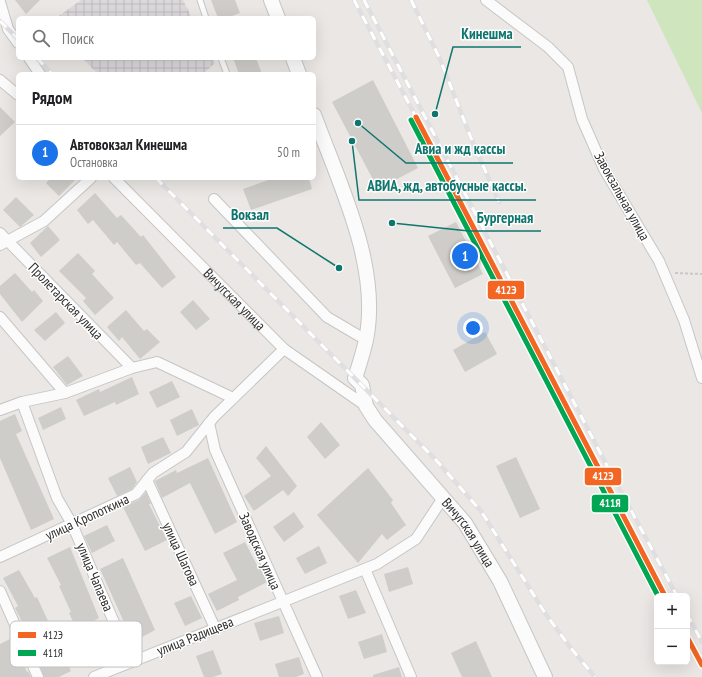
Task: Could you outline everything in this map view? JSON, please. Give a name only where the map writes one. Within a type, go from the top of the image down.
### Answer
[{"type":"main road","points":[[271,0],[275,16]]},
{"type":"main road","points":[[294,60],[298,72]]},
{"type":"main road","name":"Вичугская улица","points":[[316,120],[353,219],[365,270],[368,310],[366,340],[355,378],[362,385],[366,406],[375,420],[464,523],[487,557],[500,581],[545,677]]},
{"type":"street","name":"Завокзальная улица","points":[[486,0],[548,47],[568,67],[582,119],[604,169],[659,261],[684,320],[702,378]]},
{"type":"street","points":[[0,2],[8,29],[16,40]]},
{"type":"street","points":[[30,60],[39,72]]},
{"type":"street","points":[[0,80],[16,93]]},
{"type":"street","points":[[4,243],[44,221],[89,180]]},
{"type":"street","name":"Вичугская улица","points":[[116,180],[284,349],[366,406]]},
{"type":"street","points":[[214,199],[327,317],[366,340]]},
{"type":"street","name":"Пролетарская улица","points":[[0,233],[4,243],[132,368]]},
{"type":"street","points":[[0,317],[65,393]]},
{"type":"street","name":"улица Кропоткина","points":[[0,557],[136,494],[153,472],[186,452],[209,423],[284,349]]},
{"type":"street","points":[[1,408],[65,393],[132,368],[157,362],[233,398]]},
{"type":"street","name":"улица Чапаева","points":[[22,402],[57,498],[72,524],[113,621]]},
{"type":"street","name":"Заводская улица","points":[[209,423],[215,450],[279,603],[318,677]]},
{"type":"street","name":"улица Шагова","points":[[147,480],[215,628]]},
{"type":"street","name":"улица Радищева","points":[[142,657],[377,564],[416,539],[443,498]]},
{"type":"street","points":[[365,569],[411,677]]},
{"type":"street","points":[[0,591],[13,621]]},
{"type":"street","points":[[34,667],[38,677]]},
{"type":"street","name":"улица Радищева","points":[[94,677],[118,667]]},
{"type":"lane","points":[[200,0],[205,16]]},
{"type":"lane","points":[[222,60],[226,72]]},
{"type":"path","points":[[664,273],[702,274]]},
{"type":"shaded area","points":[[81,0],[183,0],[191,16],[59,16]]},
{"type":"shaded area","points":[[84,60],[213,60],[215,63],[205,72],[96,72]]},
{"type":"green space","points":[[647,0],[702,0],[702,113]]},
{"type":"building","points":[[15,0],[40,0],[26,14]]},
{"type":"building","points":[[211,0],[235,0],[240,13],[232,16],[217,16]]},
{"type":"building","points":[[234,60],[257,60],[261,72],[238,72]]},
{"type":"building","points":[[373,80],[418,168],[378,189],[332,102]]},
{"type":"building","points":[[0,107],[15,122],[0,136]]},
{"type":"building","points":[[49,180],[75,180],[59,196],[46,183]]},
{"type":"building","points":[[268,180],[310,180],[312,189],[251,210],[243,189]]},
{"type":"building","points":[[95,193],[117,218],[121,215],[141,237],[143,235],[176,277],[162,288],[140,263],[136,265],[117,242],[114,245],[93,220],[88,224],[77,210]]},
{"type":"building","points":[[16,197],[34,215],[20,227],[3,210]]},
{"type":"building","points":[[456,222],[483,274],[455,288],[428,236]]},
{"type":"building","points":[[48,226],[60,240],[41,257],[30,243]]},
{"type":"building","points":[[78,253],[95,271],[92,274],[114,298],[95,315],[83,301],[86,298],[59,271]]},
{"type":"building","points":[[15,273],[32,292],[34,290],[43,301],[22,322],[0,294],[0,286]]},
{"type":"building","points":[[193,300],[210,319],[196,330],[180,312]]},
{"type":"building","points":[[126,310],[144,331],[147,329],[160,342],[140,359],[122,337],[119,341],[107,327]]},
{"type":"building","points":[[56,312],[65,323],[45,341],[34,330]]},
{"type":"building","points":[[485,332],[497,354],[465,372],[453,350]]},
{"type":"building","points":[[68,356],[83,376],[67,385],[53,367]]},
{"type":"building","points":[[132,377],[139,394],[116,405],[115,402],[84,416],[76,400],[99,389],[100,392]]},
{"type":"building","points":[[172,381],[180,397],[157,408],[149,392]]},
{"type":"building","points":[[61,407],[66,419],[43,430],[38,418]]},
{"type":"building","points":[[192,409],[199,425],[177,436],[170,420]]},
{"type":"building","points":[[15,414],[22,431],[16,434],[54,519],[31,530],[0,458],[0,421]]},
{"type":"building","points":[[321,422],[340,445],[325,459],[307,437]]},
{"type":"building","points":[[163,437],[171,453],[148,464],[141,447]]},
{"type":"building","points":[[266,446],[297,486],[288,496],[283,490],[254,511],[244,496],[271,476],[256,458]]},
{"type":"building","points":[[516,457],[540,509],[520,518],[496,466]]},
{"type":"building","points":[[208,458],[237,522],[215,534],[190,483],[162,498],[155,481],[176,470],[177,473]]},
{"type":"building","points":[[130,467],[137,482],[132,489],[117,496],[108,478]]},
{"type":"building","points":[[368,468],[393,500],[391,503],[406,525],[387,540],[382,534],[358,563],[317,515]]},
{"type":"building","points":[[146,492],[151,504],[149,504],[167,540],[145,551],[123,507],[139,500]]},
{"type":"building","points":[[294,512],[304,527],[284,542],[273,527]]},
{"type":"building","points":[[107,525],[115,541],[92,553],[84,536]]},
{"type":"building","points":[[245,542],[258,567],[260,566],[267,582],[238,597],[239,600],[217,611],[208,594],[237,580],[223,553]]},
{"type":"building","points":[[319,546],[327,563],[305,574],[296,558]]},
{"type":"building","points":[[70,547],[99,618],[94,621],[73,621],[69,613],[71,612],[59,586],[61,585],[47,558]]},
{"type":"building","points":[[123,558],[155,630],[142,637],[142,621],[124,621],[100,569]]},
{"type":"building","points":[[408,567],[413,584],[389,592],[384,574]]},
{"type":"building","points":[[19,570],[35,598],[37,597],[48,621],[22,621],[15,608],[18,606],[3,578]]},
{"type":"building","points":[[356,590],[366,613],[348,619],[339,596]]},
{"type":"building","points":[[191,596],[202,618],[185,626],[174,603]]},
{"type":"building","points":[[279,616],[284,633],[260,641],[254,623]]},
{"type":"building","points":[[382,634],[387,652],[364,659],[358,642]]},
{"type":"building","points":[[10,639],[10,667],[25,667],[31,677],[0,677],[0,644]]},
{"type":"building","points":[[476,641],[492,677],[462,677],[451,653]]},
{"type":"building","points":[[213,650],[222,674],[213,677],[204,677],[196,656]]},
{"type":"building","points":[[299,657],[304,674],[296,677],[279,677],[275,664]]},
{"type":"building","points":[[40,667],[69,667],[71,671],[59,677],[44,677]]},
{"type":"building","points":[[399,667],[402,677],[373,677],[373,675]]},
{"type":"railway","points":[[354,0],[416,117]]},
{"type":"railway","points":[[364,0],[604,460],[675,593]]},
{"type":"railway","points":[[411,0],[440,59],[471,138],[499,202]]},
{"type":"railway","points":[[0,21],[16,37]]},
{"type":"railway","points":[[39,60],[50,72]]},
{"type":"railway","points":[[158,180],[436,460],[481,511],[545,613],[570,647],[595,677]]},
{"type":"railway","points":[[690,620],[702,642]]},
{"type":"transit line","name":"412Э","points":[[416,117],[663,593]]},
{"type":"transit line","name":"411Я","points":[[411,120],[656,593]]},
{"type":"transit line","name":"412Э","points":[[690,643],[702,665]]},
{"type":"place","name":"Кинешма","points":[[435,114]]},
{"type":"place","name":"Авиа и жд кассы","points":[[358,123]]},
{"type":"place","name":"АВИА, жд, автобусные кассы.","points":[[352,141]]},
{"type":"place","name":"Бургерная","points":[[392,223]]},
{"type":"place","name":"Автовокзал Кинешма","points":[[465,256]]},
{"type":"place","name":"Вокзал","points":[[339,268]]}]
